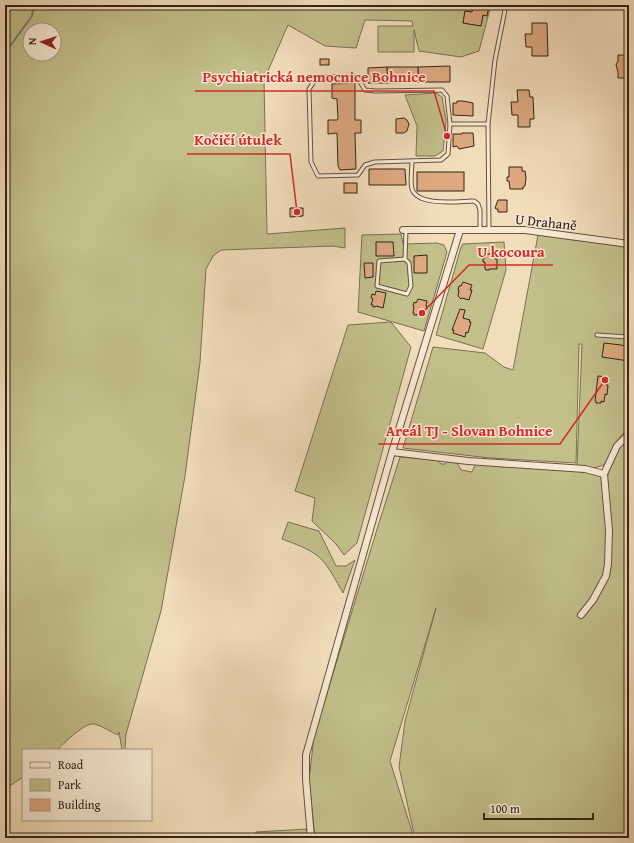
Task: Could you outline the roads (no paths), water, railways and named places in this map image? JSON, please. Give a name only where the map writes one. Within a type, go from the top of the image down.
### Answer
[{"type":"street","name":"U Drahaně","points":[[405,230],[525,230],[629,244]]},
{"type":"street","points":[[311,838],[306,780],[306,755],[392,452],[460,230]]},
{"type":"street","points":[[581,615],[593,600],[606,576],[608,564],[608,530],[604,474],[617,446],[629,434]]},
{"type":"street","points":[[392,452],[468,461],[585,469],[604,474]]},
{"type":"lane","points":[[489,230],[488,124],[496,60],[506,5]]},
{"type":"lane","points":[[317,77],[357,77],[365,90],[442,90],[447,96],[450,124],[448,154],[440,160],[412,161],[374,162],[365,165],[358,175],[318,176],[311,162],[309,89],[317,77]]},
{"type":"lane","points":[[450,124],[488,124]]},
{"type":"lane","points":[[412,161],[412,189],[415,194],[428,202],[474,201],[478,204],[480,210],[480,230]]},
{"type":"lane","points":[[405,230],[405,259],[409,263],[411,286],[407,294],[377,286],[379,261],[405,259]]},
{"type":"lane","points":[[597,335],[629,338]]},
{"type":"waterway","points":[[5,53],[32,16],[34,5]]},
{"type":"place","name":"Psychiatrická nemocnice Bohnice","points":[[447,136]]},
{"type":"place","name":"Kočičí útulek","points":[[297,212]]},
{"type":"place","name":"U kocoura","points":[[422,313]]},
{"type":"place","name":"Areál TJ - Slovan Bohnice","points":[[605,380]]}]
